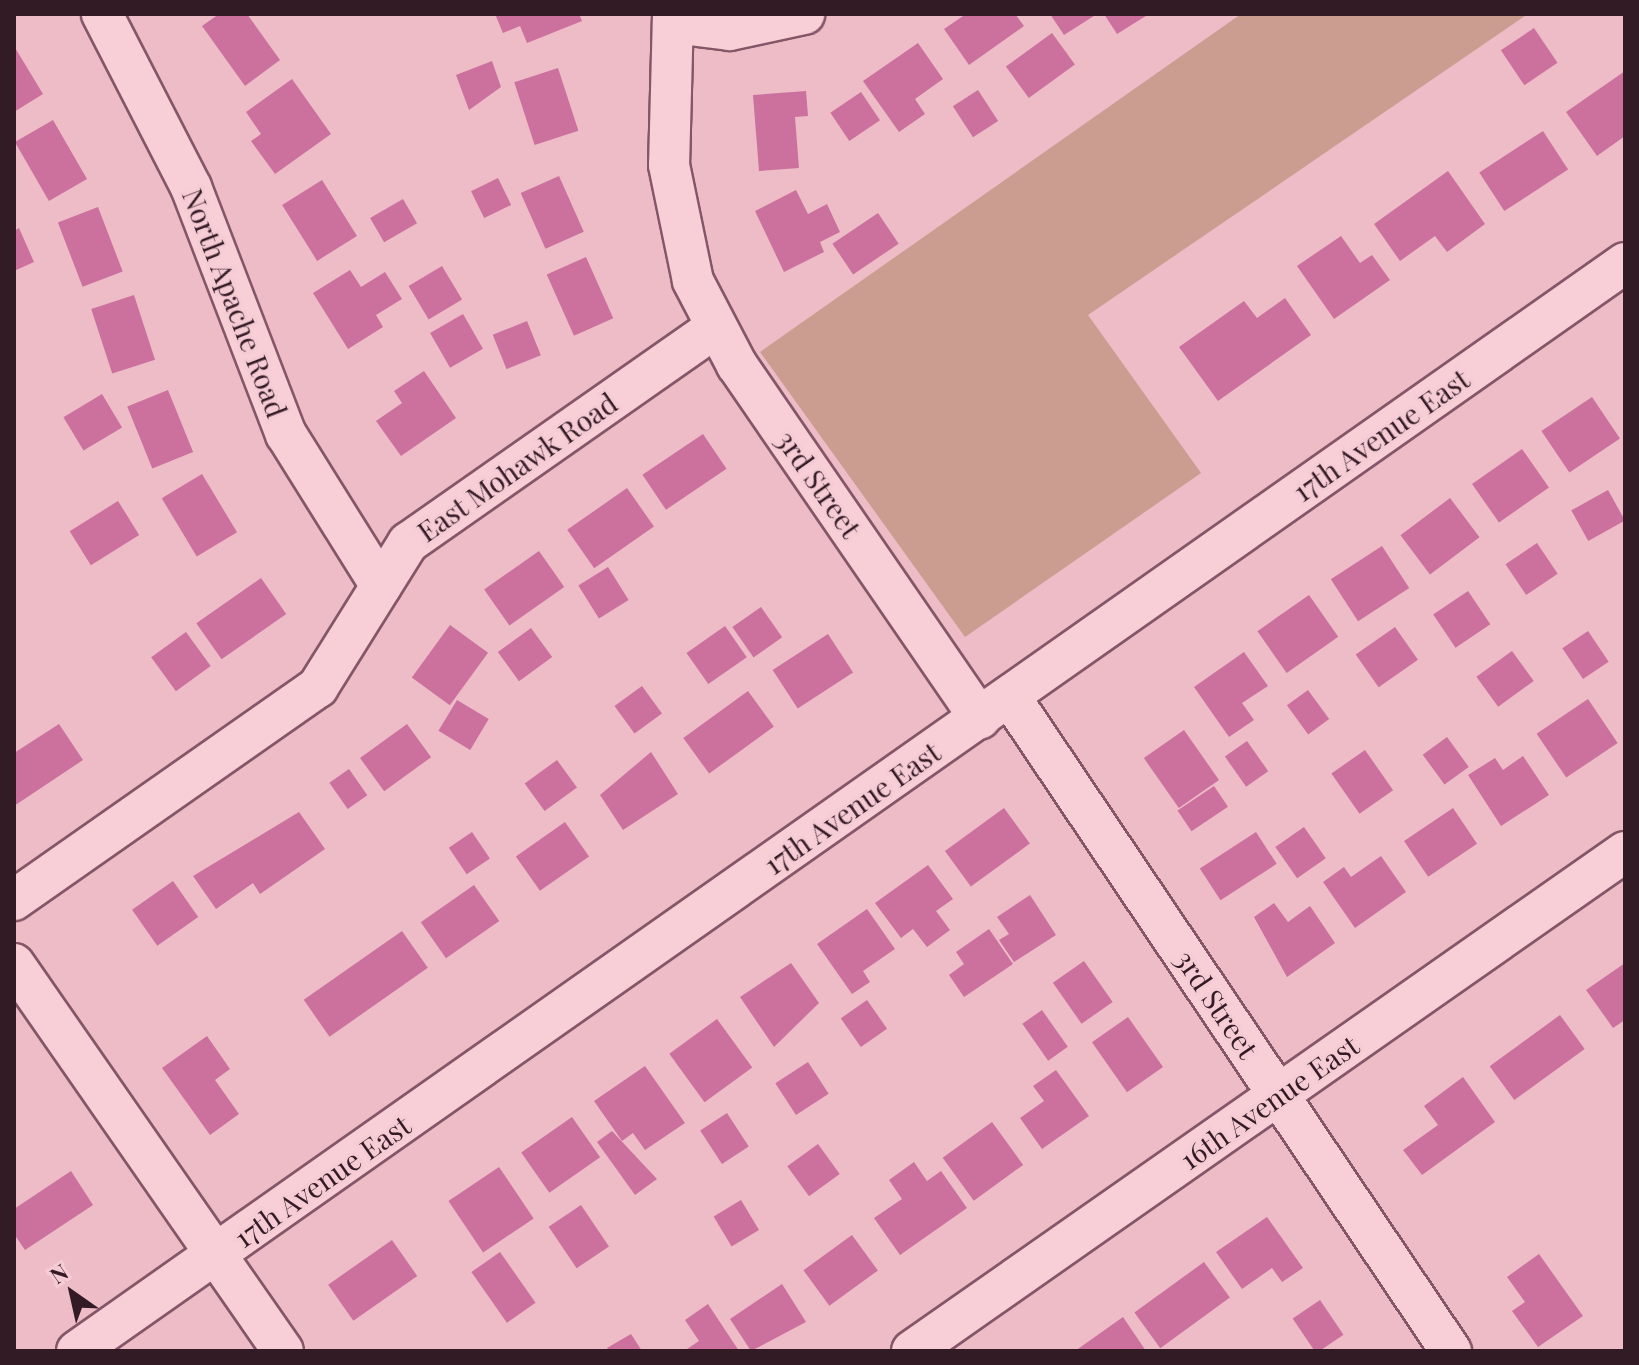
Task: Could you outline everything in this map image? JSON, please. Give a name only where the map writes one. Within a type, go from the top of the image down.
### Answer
[{"type":"street","name":"North Apache Road","points":[[102,14],[191,187],[286,434],[381,586]]},
{"type":"street","points":[[673,19],[730,30],[804,14]]},
{"type":"street","name":"3rd Street","points":[[673,19],[669,151],[677,224],[715,328],[1279,1095],[1451,1351]]},
{"type":"street","name":"17th Avenue East","points":[[77,1351],[1625,263]]},
{"type":"street","name":"East Mohawk Road","points":[[14,900],[318,687],[408,543],[715,328]]},
{"type":"street","name":"16th Avenue East","points":[[912,1351],[1625,852]]},
{"type":"street","points":[[14,964],[283,1351]]},
{"type":"shaded area","points":[[1241,14],[1528,14],[1088,315],[1201,473],[965,637],[760,352]]},
{"type":"building","points":[[219,14],[247,14],[280,60],[245,86],[202,26]]},
{"type":"building","points":[[495,14],[579,14],[582,21],[527,43],[520,26],[503,33]]},
{"type":"building","points":[[966,14],[1015,14],[1024,26],[969,65],[944,29]]},
{"type":"building","points":[[1050,14],[1097,14],[1064,35]]},
{"type":"building","points":[[1104,14],[1149,14],[1117,34]]},
{"type":"building","points":[[1534,28],[1557,63],[1524,85],[1501,50]]},
{"type":"building","points":[[1052,33],[1075,65],[1029,98],[1006,67]]},
{"type":"building","points":[[918,43],[943,79],[915,99],[925,114],[899,132],[863,81]]},
{"type":"building","points":[[14,46],[43,94],[14,112]]},
{"type":"building","points":[[492,61],[501,87],[469,110],[456,75]]},
{"type":"building","points":[[558,68],[578,131],[535,145],[514,82]]},
{"type":"building","points":[[1625,71],[1625,136],[1597,156],[1566,112]]},
{"type":"building","points":[[292,79],[331,134],[275,174],[251,141],[261,134],[246,112]]},
{"type":"building","points":[[978,90],[998,121],[973,137],[953,106]]},
{"type":"building","points":[[806,91],[808,116],[795,117],[799,168],[759,171],[753,95]]},
{"type":"building","points":[[861,92],[880,120],[849,141],[830,113]]},
{"type":"building","points":[[53,120],[87,179],[49,201],[15,142]]},
{"type":"building","points":[[1543,131],[1568,170],[1504,211],[1479,172]]},
{"type":"building","points":[[1448,171],[1485,224],[1447,252],[1435,236],[1400,261],[1374,224]]},
{"type":"building","points":[[559,176],[584,232],[545,249],[521,193]]},
{"type":"building","points":[[498,178],[511,205],[484,218],[471,191]]},
{"type":"building","points":[[322,180],[357,236],[317,261],[282,205]]},
{"type":"building","points":[[796,190],[808,214],[827,204],[840,232],[820,242],[824,252],[784,272],[755,211]]},
{"type":"building","points":[[403,199],[417,223],[384,242],[370,218]]},
{"type":"building","points":[[98,207],[123,271],[83,287],[58,222]]},
{"type":"building","points":[[878,213],[899,244],[853,274],[832,244]]},
{"type":"building","points":[[19,228],[34,262],[14,271],[14,231]]},
{"type":"building","points":[[1341,236],[1360,263],[1372,255],[1390,280],[1334,319],[1297,266]]},
{"type":"building","points":[[586,257],[613,318],[574,336],[547,274]]},
{"type":"building","points":[[442,266],[462,299],[429,320],[409,286]]},
{"type":"building","points":[[350,270],[361,287],[385,272],[402,299],[376,315],[383,327],[348,349],[313,293]]},
{"type":"building","points":[[134,295],[155,360],[112,374],[91,309]]},
{"type":"building","points":[[1285,298],[1311,335],[1218,401],[1179,347],[1244,301],[1257,318]]},
{"type":"building","points":[[463,314],[483,349],[450,368],[430,333]]},
{"type":"building","points":[[527,321],[541,355],[507,369],[493,335]]},
{"type":"building","points":[[424,371],[456,418],[401,456],[376,421],[402,403],[394,391]]},
{"type":"building","points":[[168,390],[193,452],[152,469],[127,406]]},
{"type":"building","points":[[102,394],[122,427],[84,451],[63,417]]},
{"type":"building","points":[[1592,397],[1620,438],[1569,473],[1541,431]]},
{"type":"building","points":[[703,434],[726,469],[666,510],[642,475]]},
{"type":"building","points":[[1522,449],[1549,488],[1499,522],[1472,484]]},
{"type":"building","points":[[202,474],[237,532],[197,556],[162,498]]},
{"type":"building","points":[[627,488],[654,527],[594,568],[567,530]]},
{"type":"building","points":[[1608,490],[1625,521],[1588,541],[1571,510]]},
{"type":"building","points":[[1450,498],[1479,537],[1430,574],[1400,535]]},
{"type":"building","points":[[118,501],[139,535],[91,565],[70,531]]},
{"type":"building","points":[[1537,543],[1558,574],[1526,595],[1505,564]]},
{"type":"building","points":[[1382,546],[1409,588],[1358,621],[1331,579]]},
{"type":"building","points":[[539,551],[564,587],[509,625],[484,589]]},
{"type":"building","points":[[608,567],[629,600],[599,619],[578,586]]},
{"type":"building","points":[[261,578],[286,614],[222,659],[196,623]]},
{"type":"building","points":[[1468,591],[1490,624],[1456,648],[1433,614]]},
{"type":"building","points":[[1309,595],[1338,637],[1287,673],[1257,631]]},
{"type":"building","points":[[761,607],[782,637],[754,657],[732,627]]},
{"type":"building","points":[[450,625],[488,653],[450,705],[412,678]]},
{"type":"building","points":[[725,626],[747,657],[708,684],[686,653]]},
{"type":"building","points":[[1395,627],[1418,660],[1379,687],[1356,655]]},
{"type":"building","points":[[531,628],[552,657],[519,681],[498,652]]},
{"type":"building","points":[[1588,631],[1609,662],[1583,679],[1562,648]]},
{"type":"building","points":[[186,632],[211,666],[176,691],[151,657]]},
{"type":"building","points":[[828,634],[853,673],[798,709],[773,670]]},
{"type":"building","points":[[1512,651],[1534,681],[1498,707],[1476,677]]},
{"type":"building","points":[[1244,652],[1268,686],[1242,703],[1254,720],[1229,737],[1194,687]]},
{"type":"building","points":[[642,686],[662,714],[634,733],[614,706]]},
{"type":"building","points":[[1308,690],[1329,719],[1308,734],[1287,705]]},
{"type":"building","points":[[748,691],[774,727],[709,774],[683,738]]},
{"type":"building","points":[[1588,699],[1618,743],[1566,778],[1537,734]]},
{"type":"building","points":[[457,700],[489,719],[470,750],[438,731]]},
{"type":"building","points":[[59,724],[83,760],[14,806],[14,753]]},
{"type":"building","points":[[407,724],[431,757],[384,791],[360,758]]},
{"type":"building","points":[[1184,730],[1219,780],[1179,808],[1144,758]]},
{"type":"building","points":[[1447,737],[1469,767],[1444,785],[1423,755]]},
{"type":"building","points":[[1247,741],[1268,771],[1246,787],[1225,756]]},
{"type":"building","points":[[1365,750],[1393,790],[1360,814],[1331,774]]},
{"type":"building","points":[[651,752],[678,794],[623,830],[600,795]]},
{"type":"building","points":[[1523,756],[1549,795],[1501,826],[1468,775],[1495,758],[1503,770]]},
{"type":"building","points":[[557,760],[577,788],[545,811],[525,784]]},
{"type":"building","points":[[349,769],[367,795],[348,809],[329,783]]},
{"type":"building","points":[[1214,786],[1228,807],[1192,831],[1178,811]]},
{"type":"building","points":[[1004,808],[1030,844],[971,887],[945,851]]},
{"type":"building","points":[[1453,808],[1477,844],[1428,877],[1404,841]]},
{"type":"building","points":[[299,812],[325,849],[260,894],[253,883],[216,909],[193,876]]},
{"type":"building","points":[[565,822],[589,856],[540,891],[516,856]]},
{"type":"building","points":[[1304,827],[1326,858],[1297,878],[1275,847]]},
{"type":"building","points":[[472,832],[490,859],[467,874],[449,848]]},
{"type":"building","points":[[1256,832],[1277,864],[1221,900],[1200,868]]},
{"type":"building","points":[[1381,856],[1406,892],[1355,928],[1323,882],[1344,867],[1351,877]]},
{"type":"building","points":[[928,865],[953,899],[936,911],[950,930],[927,947],[913,929],[901,938],[875,903]]},
{"type":"building","points":[[173,881],[198,917],[157,946],[132,910]]},
{"type":"building","points":[[474,885],[499,921],[446,958],[421,922]]},
{"type":"building","points":[[1030,895],[1056,935],[1014,962],[999,940],[1009,934],[997,917]]},
{"type":"building","points":[[1274,903],[1288,922],[1310,906],[1335,943],[1287,977],[1254,917]]},
{"type":"building","points":[[867,909],[895,949],[863,971],[870,982],[852,994],[817,944]]},
{"type":"building","points":[[989,929],[1013,964],[964,997],[949,975],[964,964],[956,952]]},
{"type":"building","points":[[402,931],[428,968],[330,1037],[304,1000]]},
{"type":"building","points":[[1084,961],[1113,1002],[1082,1024],[1053,983]]},
{"type":"building","points":[[791,963],[819,1003],[774,1047],[740,997]]},
{"type":"building","points":[[1625,963],[1625,1020],[1613,1028],[1586,990]]},
{"type":"building","points":[[867,1000],[887,1029],[861,1047],[841,1018]]},
{"type":"building","points":[[1042,1010],[1068,1047],[1048,1061],[1022,1024]]},
{"type":"building","points":[[1560,1015],[1585,1049],[1514,1100],[1490,1066]]},
{"type":"building","points":[[1128,1017],[1163,1067],[1127,1092],[1092,1042]]},
{"type":"building","points":[[717,1019],[752,1068],[705,1102],[669,1054]]},
{"type":"building","points":[[207,1036],[230,1069],[215,1080],[239,1114],[210,1135],[162,1068]]},
{"type":"building","points":[[808,1062],[829,1094],[796,1115],[775,1083]]},
{"type":"building","points":[[645,1066],[685,1123],[645,1150],[633,1133],[622,1141],[594,1101]]},
{"type":"building","points":[[1056,1070],[1089,1116],[1042,1149],[1020,1118],[1044,1101],[1033,1086]]},
{"type":"building","points":[[1463,1077],[1495,1122],[1422,1175],[1403,1150],[1438,1125],[1424,1106]]},
{"type":"building","points":[[727,1113],[749,1147],[722,1164],[700,1130]]},
{"type":"building","points":[[572,1117],[600,1157],[549,1193],[521,1153]]},
{"type":"building","points":[[992,1122],[1023,1165],[974,1201],[943,1158]]},
{"type":"building","points":[[612,1131],[657,1179],[635,1195],[597,1142]]},
{"type":"building","points":[[818,1144],[840,1174],[809,1196],[787,1166]]},
{"type":"building","points":[[914,1162],[927,1181],[941,1171],[967,1208],[900,1255],[874,1218],[902,1199],[889,1180]]},
{"type":"building","points":[[499,1167],[534,1218],[483,1253],[448,1201]]},
{"type":"building","points":[[71,1171],[93,1205],[25,1250],[14,1234],[14,1209]]},
{"type":"building","points":[[741,1200],[759,1230],[732,1246],[714,1216]]},
{"type":"building","points":[[581,1205],[609,1246],[577,1268],[549,1227]]},
{"type":"building","points":[[1267,1217],[1303,1268],[1282,1282],[1272,1268],[1242,1289],[1216,1252]]},
{"type":"building","points":[[852,1235],[878,1271],[829,1306],[803,1270]]},
{"type":"building","points":[[392,1240],[417,1276],[353,1321],[328,1285]]},
{"type":"building","points":[[500,1252],[536,1303],[507,1323],[471,1272]]},
{"type":"building","points":[[1539,1254],[1583,1316],[1538,1347],[1512,1311],[1525,1302],[1507,1277]]},
{"type":"building","points":[[1204,1262],[1230,1298],[1160,1348],[1134,1313]]},
{"type":"building","points":[[782,1284],[806,1322],[751,1351],[730,1319]]},
{"type":"building","points":[[1320,1300],[1343,1335],[1315,1351],[1293,1318]]},
{"type":"building","points":[[708,1304],[739,1351],[684,1351],[699,1341],[685,1320]]},
{"type":"building","points":[[1123,1317],[1146,1351],[1075,1351]]},
{"type":"building","points":[[631,1334],[642,1351],[609,1351],[607,1348]]}]
